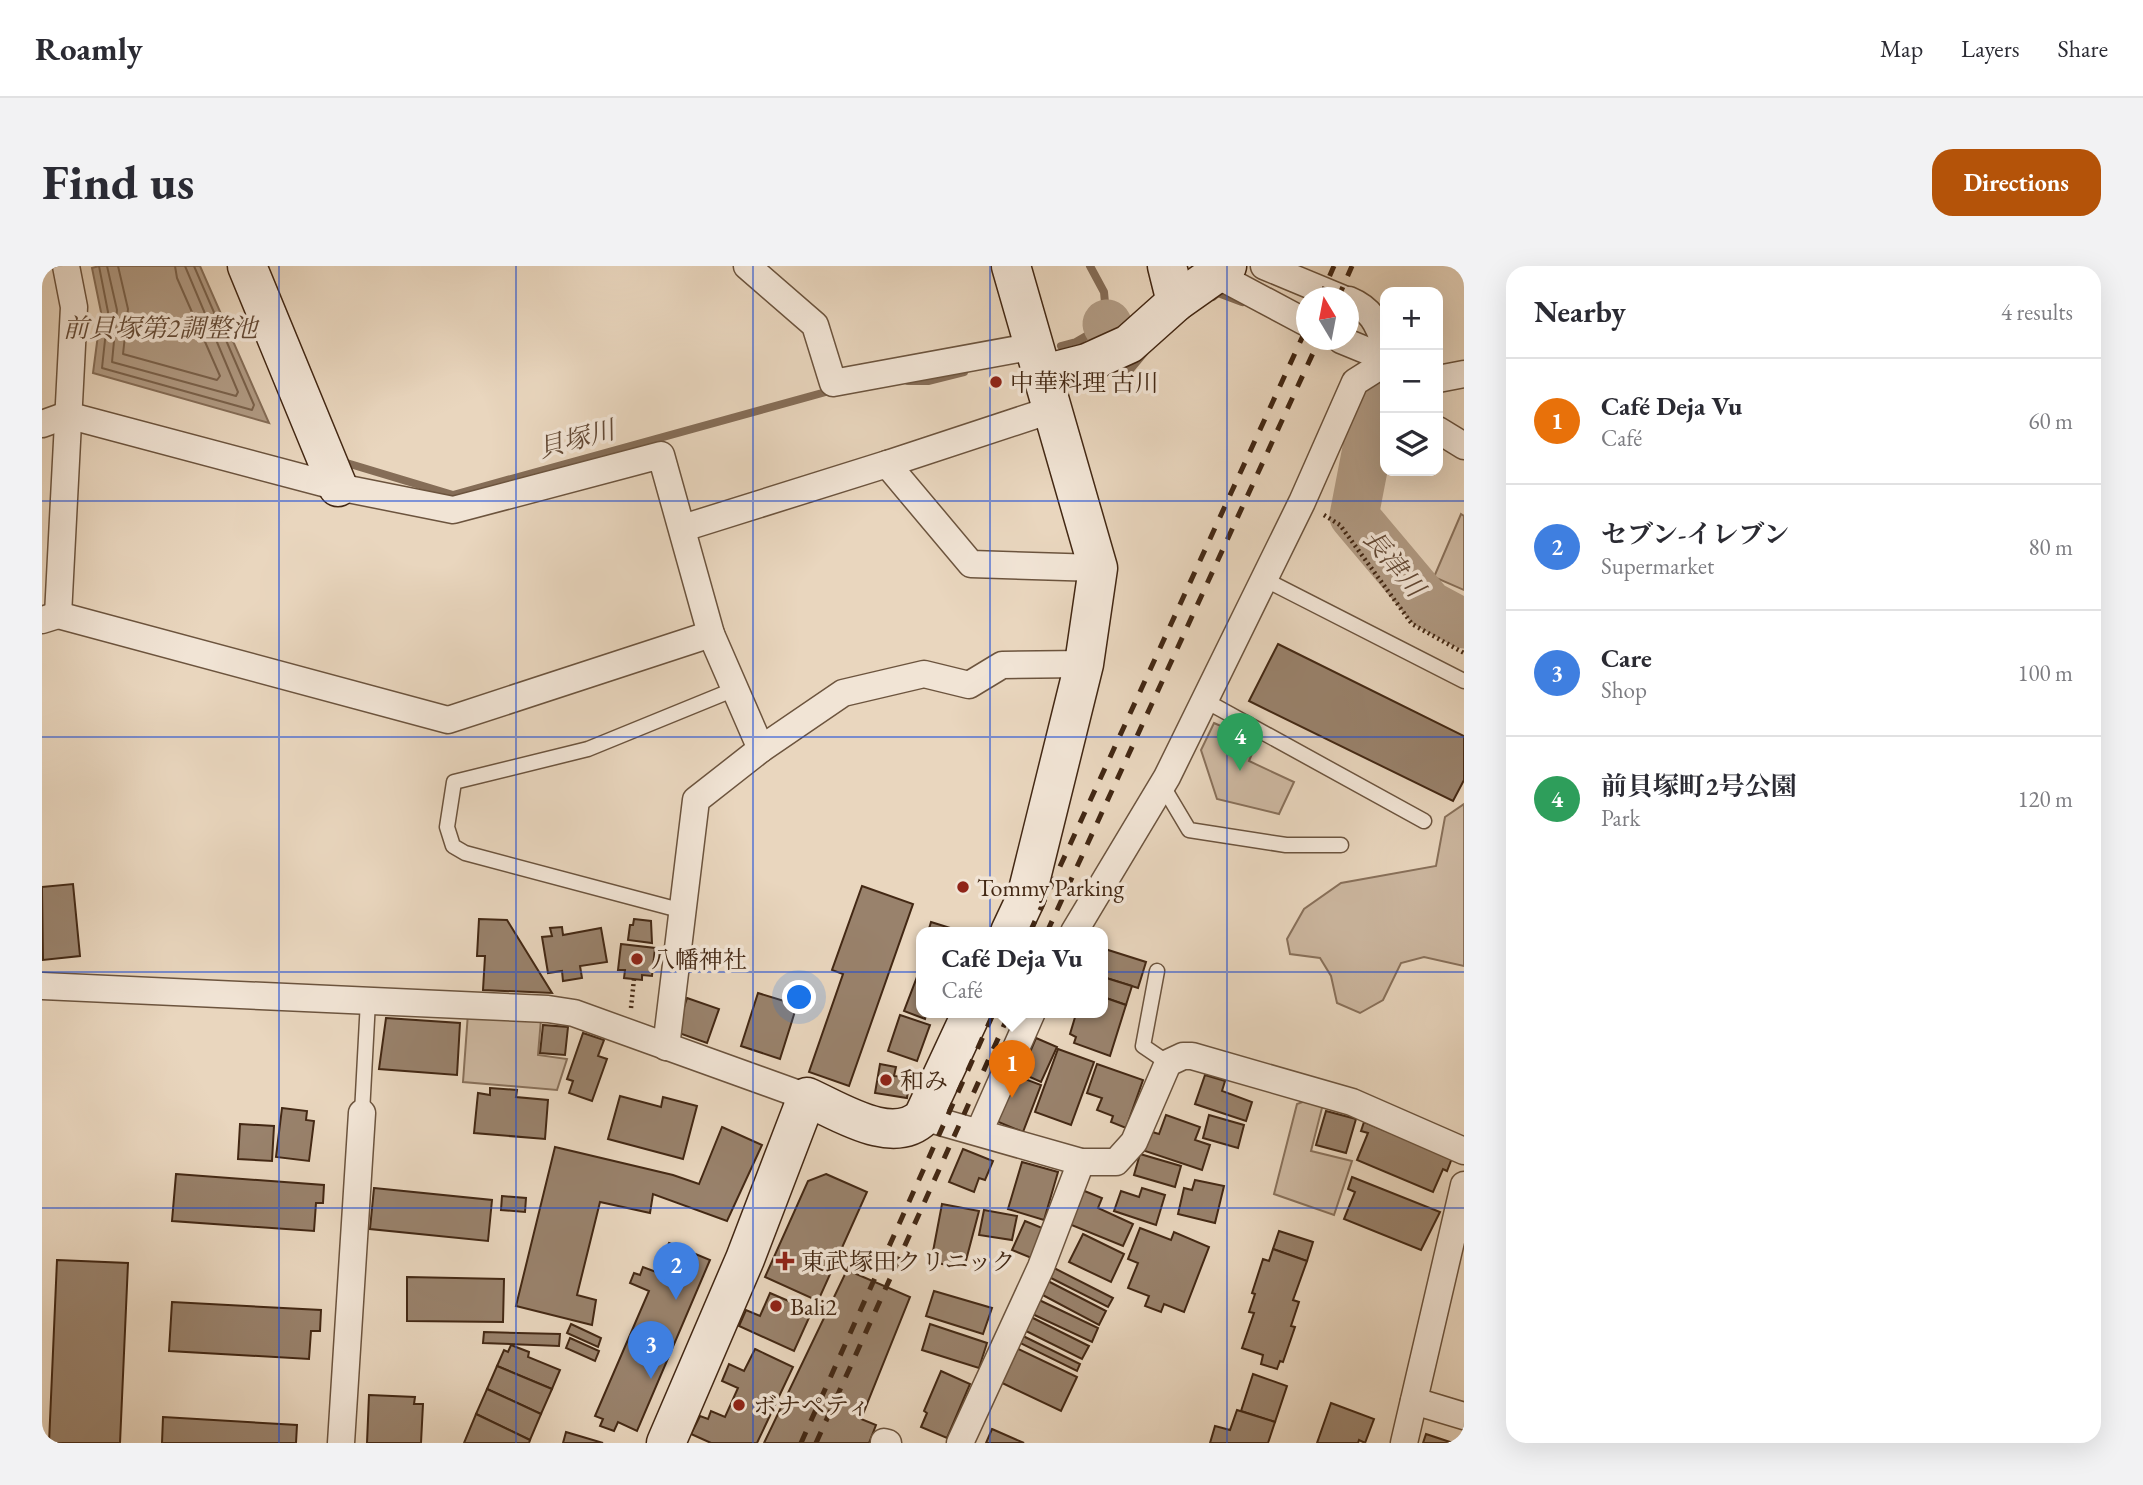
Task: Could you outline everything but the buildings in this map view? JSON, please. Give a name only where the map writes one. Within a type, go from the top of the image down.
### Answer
[{"type":"street","points":[[66,266],[74,307],[50,617],[448,720],[711,634]]},
{"type":"street","points":[[247,266],[338,487]]},
{"type":"street","points":[[747,266],[815,325],[833,383],[1044,376]]},
{"type":"street","points":[[1011,266],[1098,568],[1084,664],[1026,898],[1012,927]]},
{"type":"street","points":[[1264,266],[1315,287]]},
{"type":"street","points":[[683,528],[887,464],[1044,376],[1087,363],[1129,344],[1171,284],[1221,270],[1296,316]]},
{"type":"street","points":[[1359,305],[1377,321],[1380,330]]},
{"type":"street","points":[[1359,349],[1380,359]]},
{"type":"street","points":[[1077,927],[1161,783],[1205,700],[1302,502],[1355,382],[1380,364]]},
{"type":"street","points":[[1443,378],[1464,374]]},
{"type":"street","points":[[42,424],[67,415],[338,487],[453,510],[661,455],[711,634],[761,749]]},
{"type":"street","points":[[1443,433],[1464,446]]},
{"type":"street","points":[[887,464],[971,564],[1098,568]]},
{"type":"street","points":[[666,1047],[696,800],[761,749],[843,693],[924,674],[969,685],[1002,665],[1084,664]]},
{"type":"street","points":[[42,986],[561,1011],[778,1084],[849,1116],[890,1129],[913,1127],[923,1117],[969,1018]]},
{"type":"street","points":[[979,1132],[1029,1018]]},
{"type":"street","points":[[923,1117],[1081,1162],[1105,1164],[1123,1157],[1134,1142],[1168,1063],[1182,1056],[1192,1056],[1352,1102],[1464,1150]]},
{"type":"street","points":[[666,1443],[745,1259],[807,1097]]},
{"type":"street","points":[[341,1443],[362,1113]]},
{"type":"street","points":[[960,1443],[1041,1267],[1081,1162]]},
{"type":"street","points":[[1404,1443],[1464,1185]]},
{"type":"street","points":[[1414,1401],[1464,1416]]},
{"type":"lane","points":[[1264,579],[1464,681]]},
{"type":"lane","points":[[683,911],[465,853],[453,846],[447,827],[454,782],[588,749],[735,689]]},
{"type":"lane","points":[[1205,700],[1424,821]]},
{"type":"lane","points":[[1161,783],[1189,830],[1286,845],[1341,845]]},
{"type":"lane","points":[[1157,971],[1143,1046],[1168,1063]]},
{"type":"lane","points":[[362,1113],[368,1001]]},
{"type":"path","points":[[1302,502],[1340,525],[1412,624],[1464,653]]},
{"type":"shaded area","points":[[1461,514],[1464,516],[1464,590],[1434,577]]},
{"type":"shaded area","points":[[1214,723],[1257,742],[1249,761],[1294,782],[1279,814],[1217,799],[1201,750]]},
{"type":"shaded area","points":[[1464,804],[1464,966],[1424,957],[1401,963],[1383,1000],[1360,1013],[1337,1003],[1331,976],[1320,958],[1290,954],[1287,939],[1304,909],[1341,883],[1436,866],[1445,817]]},
{"type":"shaded area","points":[[468,1013],[541,1019],[538,1055],[567,1059],[557,1090],[463,1082]]},
{"type":"shaded area","points":[[1308,1100],[1323,1104],[1311,1151],[1352,1161],[1334,1215],[1274,1194],[1297,1104]]},
{"type":"water","name":"前貝塚第2調整池","points":[[200,266],[269,423],[93,373],[101,312],[92,268]]},
{"type":"waterway","name":"長津川","points":[[1061,346],[1076,342],[1107,324],[1104,292],[1090,266]]},
{"type":"waterway","name":"長津川","points":[[1213,297],[1218,293],[1242,302]]},
{"type":"waterway","name":"長津川","points":[[1123,359],[1129,371],[1144,353]]},
{"type":"waterway","name":"貝塚川","points":[[908,381],[928,381],[964,372]]},
{"type":"waterway","name":"貝塚川","points":[[340,461],[453,495],[833,390]]},
{"type":"waterway","name":"長津川","points":[[1376,402],[1354,516],[1429,605],[1464,624]]},
{"type":"railway","points":[[1325,287],[1334,266]]},
{"type":"railway","points":[[1343,287],[1352,266]]},
{"type":"railway","points":[[1032,927],[1296,350]]},
{"type":"railway","points":[[1049,927],[1314,350]]},
{"type":"railway","points":[[801,1443],[991,1018]]},
{"type":"railway","points":[[816,1443],[1007,1018]]},
{"type":"place","name":"中華料理 古川","points":[[996,382]]},
{"type":"place","name":"前貝塚町2号公園","points":[[1240,771]]},
{"type":"place","name":"Tommy Parking","points":[[963,887]]},
{"type":"place","name":"八幡神社","points":[[637,959]]},
{"type":"place","name":"和み","points":[[886,1080]]},
{"type":"place","name":"Café Deja Vu","points":[[1012,1098]]},
{"type":"place","name":"東武塚田クリニック","points":[[785,1261]]},
{"type":"place","name":"セブン-イレブン","points":[[676,1300]]},
{"type":"place","name":"Bali2","points":[[776,1306]]},
{"type":"place","name":"Care","points":[[651,1379]]},
{"type":"place","name":"ボナペティ","points":[[739,1405]]}]
